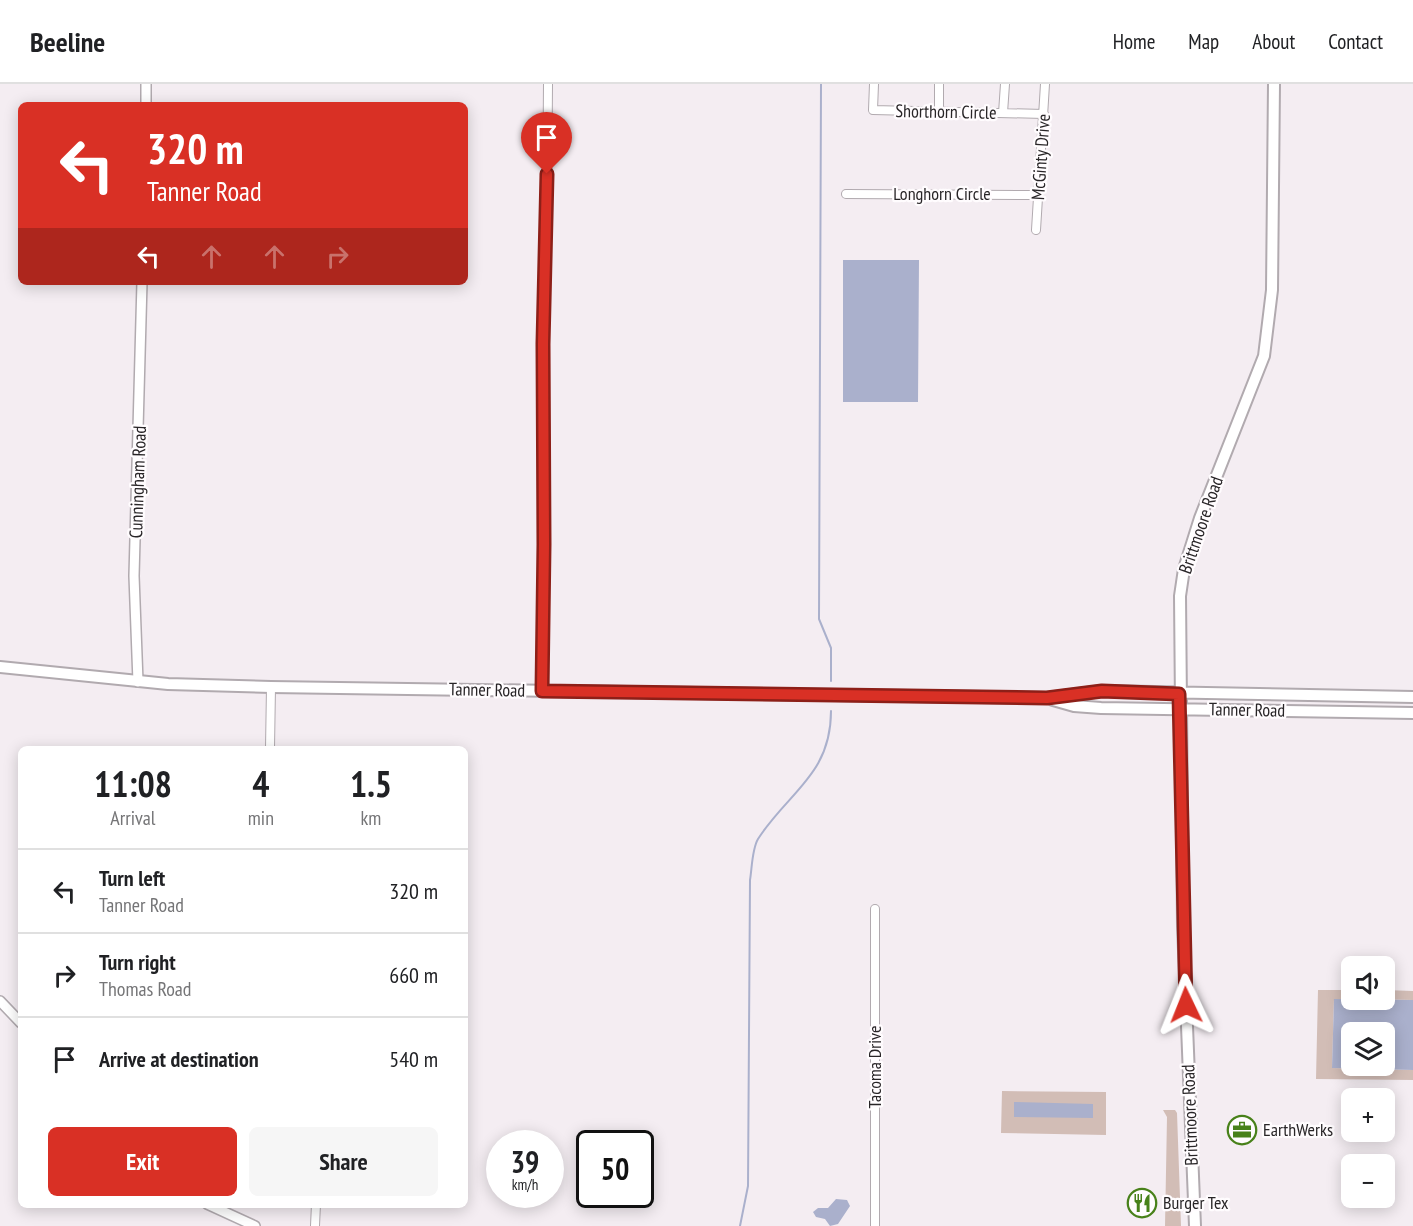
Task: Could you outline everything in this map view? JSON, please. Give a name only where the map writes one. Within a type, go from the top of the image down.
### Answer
[{"type":"main road","name":"Brittmoore Road","points":[[1195,1226],[1183,917],[1183,753],[1179,694],[1179,602],[1184,569],[1200,519],[1256,379],[1267,336],[1272,290],[1274,84]]},
{"type":"main road","name":"Tanner Road","points":[[0,667],[138,682],[271,687],[1047,698],[1102,691],[1413,697]]},
{"type":"main road","name":"Tanner Road","points":[[1047,698],[1074,706],[1413,713]]},
{"type":"street","points":[[146,84],[146,102]]},
{"type":"street","points":[[542,691],[543,344],[548,216],[548,84]]},
{"type":"street","name":"Shorthorn Circle","points":[[874,84],[873,110],[1044,114]]},
{"type":"street","points":[[939,84],[939,112]]},
{"type":"street","points":[[1003,113],[1005,84]]},
{"type":"street","name":"McGinty Drive","points":[[1036,230],[1045,84]]},
{"type":"street","name":"Longhorn Circle","points":[[846,194],[1037,195]]},
{"type":"street","name":"Cunningham Road","points":[[138,682],[134,576],[142,285]]},
{"type":"street","points":[[270,746],[271,687]]},
{"type":"street","name":"Tacoma Drive","points":[[875,909],[875,1226]]},
{"type":"street","points":[[0,1002],[18,1020]]},
{"type":"street","points":[[216,1208],[255,1226]]},
{"type":"street","points":[[315,1226],[316,1208]]},
{"type":"shaded area","points":[[1318,990],[1341,990],[1341,999],[1334,999],[1332,1068],[1341,1068],[1341,1076],[1395,1076],[1395,1070],[1413,1070],[1413,1080],[1316,1079]]},
{"type":"shaded area","points":[[1395,990],[1413,991],[1413,1000],[1395,1000]]},
{"type":"shaded area","points":[[1002,1091],[1106,1092],[1106,1135],[1001,1133]]},
{"type":"shaded area","points":[[1163,1110],[1175,1110],[1177,1113],[1181,1226],[1165,1226],[1167,1117]]},
{"type":"water","points":[[843,260],[919,260],[918,402],[843,402]]},
{"type":"water","points":[[1334,999],[1341,999],[1341,1010],[1395,1010],[1395,1000],[1413,1000],[1413,1070],[1395,1070],[1395,1022],[1341,1022],[1341,1068],[1332,1068]]},
{"type":"water","points":[[1014,1102],[1093,1104],[1093,1118],[1014,1117]]},
{"type":"water","points":[[836,1199],[847,1200],[850,1206],[838,1224],[830,1226],[825,1219],[816,1217],[813,1212],[818,1208],[828,1208]]},
{"type":"waterway","points":[[821,84],[819,619],[831,648],[831,681]]},
{"type":"waterway","points":[[740,1226],[748,1186],[750,880],[753,853],[758,839],[816,767],[829,733],[831,711]]},
{"type":"place","name":"EarthWerks","points":[[1242,1130]]},
{"type":"place","name":"Burger Tex","points":[[1142,1203]]},
{"type":"route","points":[[547,174],[548,216],[543,344],[542,691],[1047,698],[1102,691],[1179,694],[1183,753],[1186,1005]]}]
